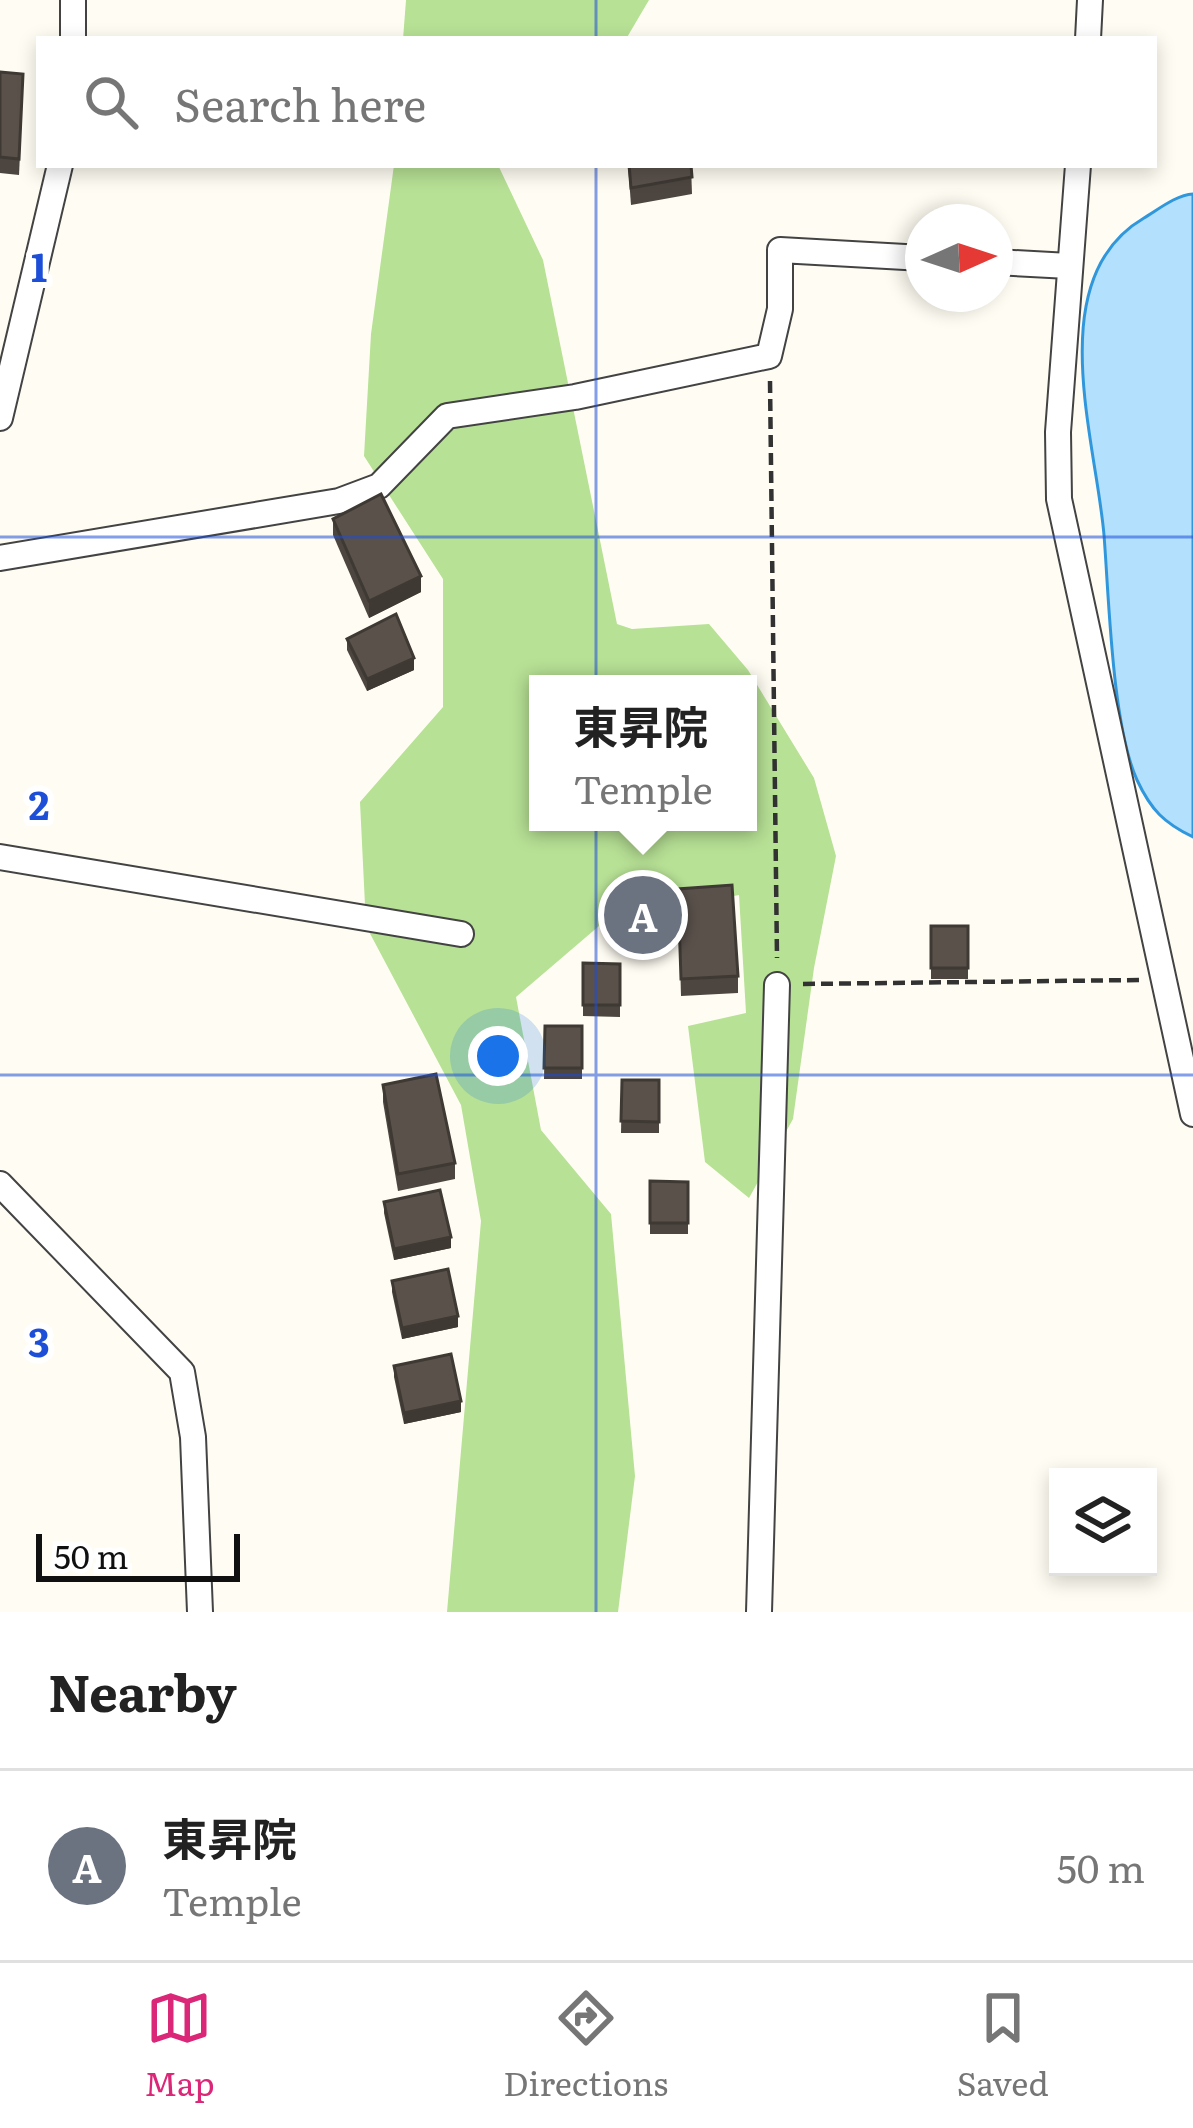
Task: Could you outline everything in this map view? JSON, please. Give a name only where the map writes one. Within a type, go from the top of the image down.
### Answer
[{"type":"street","points":[[73,0],[73,36]]},
{"type":"street","points":[[1088,36],[1090,0]]},
{"type":"street","points":[[0,418],[58,168]]},
{"type":"street","points":[[1078,168],[1059,499],[1193,1114]]},
{"type":"street","points":[[0,558],[339,501],[379,486],[447,416],[574,397],[769,356],[780,309],[780,250],[905,257]]},
{"type":"street","points":[[1013,263],[1069,266]]},
{"type":"street","points":[[0,857],[461,934]]},
{"type":"street","points":[[759,1612],[777,985]]},
{"type":"street","points":[[0,1184],[182,1372],[193,1437],[200,1612]]},
{"type":"path","points":[[769,356],[777,985],[1163,980]]},
{"type":"green space","points":[[406,0],[649,0],[628,36],[403,36]]},
{"type":"green space","points":[[394,168],[499,168],[543,260],[617,624],[632,629],[709,624],[751,675],[529,675],[529,831],[757,831],[757,685],[814,778],[836,856],[814,968],[793,1119],[749,1198],[705,1162],[688,1026],[746,1013],[739,895],[606,920],[516,997],[541,1130],[611,1214],[635,1476],[618,1612],[447,1612],[481,1221],[461,1105],[366,926],[360,802],[443,707],[443,579],[364,456],[371,334]]},
{"type":"water","points":[[1193,194],[1193,837],[1153,808],[1137,780],[1122,727],[1082,363],[1084,320],[1093,279],[1112,245],[1144,218]]},
{"type":"building","points":[[0,72],[23,74],[19,159],[0,157]]},
{"type":"building","points":[[629,168],[691,168],[692,177],[631,188]]},
{"type":"building","points":[[381,494],[421,576],[369,601],[333,519]]},
{"type":"building","points":[[396,614],[414,658],[367,679],[347,639]]},
{"type":"building","points":[[732,885],[738,976],[681,979],[678,889]]},
{"type":"building","points":[[931,926],[968,926],[968,968],[931,968]]},
{"type":"building","points":[[583,963],[620,964],[620,1005],[583,1005]]},
{"type":"building","points":[[545,1026],[582,1026],[582,1068],[544,1068]]},
{"type":"building","points":[[436,1074],[455,1163],[398,1174],[383,1085]]},
{"type":"building","points":[[622,1080],[659,1080],[659,1122],[621,1121]]},
{"type":"building","points":[[650,1181],[688,1182],[688,1223],[650,1223]]},
{"type":"building","points":[[440,1190],[451,1237],[394,1249],[384,1202]]},
{"type":"building","points":[[448,1269],[458,1316],[402,1328],[392,1281]]},
{"type":"building","points":[[451,1354],[461,1401],[404,1413],[394,1366]]},
{"type":"place","name":"東昇院","points":[[643,915]]}]
